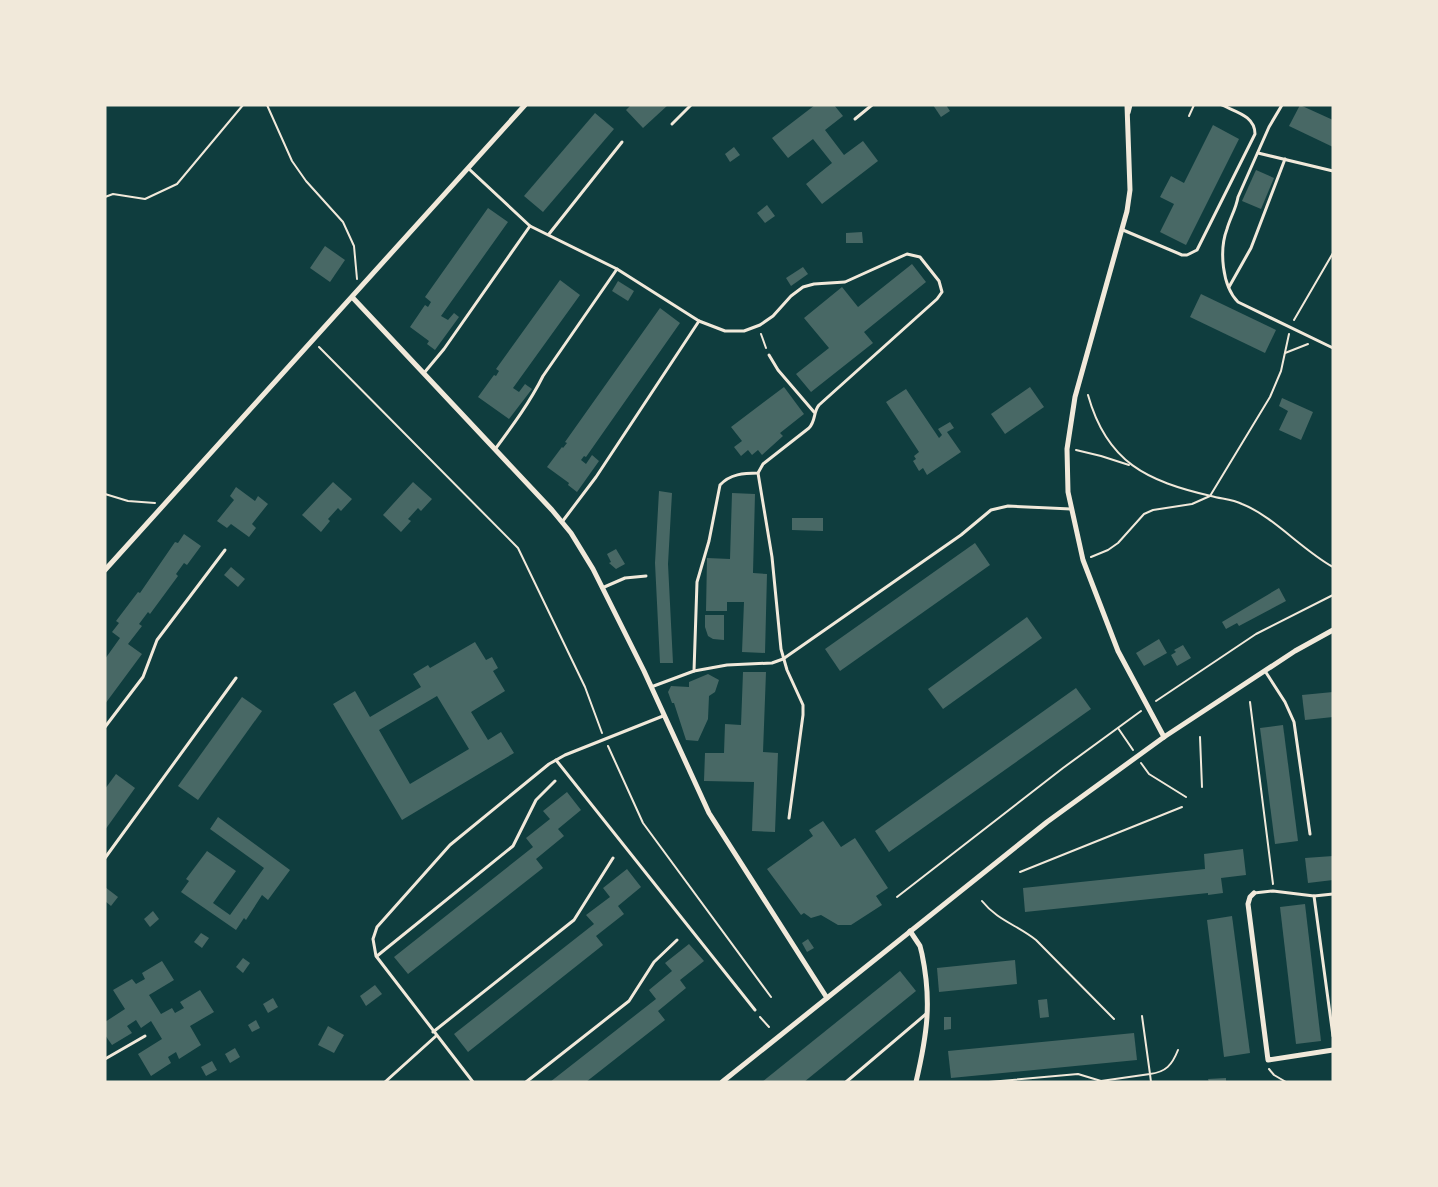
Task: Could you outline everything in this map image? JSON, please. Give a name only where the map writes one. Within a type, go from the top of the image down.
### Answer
[{"type":"street","points":[[105,570],[525,105]]},
{"type":"street","points":[[1129,105],[1130,190],[1123,230],[1075,397],[1067,449],[1067,483],[1083,560],[1091,581],[1118,651],[1164,737]]},
{"type":"street","points":[[353,298],[562,522],[586,556],[665,715],[709,813],[827,998]]},
{"type":"street","points":[[722,1082],[1047,822],[1164,737],[1311,641],[1333,630]]},
{"type":"street","points":[[1254,893],[1248,904],[1268,1060],[1333,1050]]},
{"type":"street","points":[[910,931],[920,946],[922,954],[928,1013],[925,1041],[916,1082]]},
{"type":"lane","points":[[672,124],[691,105]]},
{"type":"lane","points":[[855,119],[872,105]]},
{"type":"lane","points":[[1123,230],[1182,255],[1197,250],[1255,134],[1255,127],[1250,119],[1222,105]]},
{"type":"lane","points":[[1282,105],[1269,127],[1238,197],[1224,237],[1224,258],[1229,287],[1232,296],[1238,302],[1333,348]]},
{"type":"lane","points":[[549,234],[622,141]]},
{"type":"lane","points":[[1258,153],[1333,171]]},
{"type":"lane","points":[[1229,287],[1251,248],[1285,159]]},
{"type":"lane","points":[[468,169],[530,226],[617,269],[699,321],[725,332],[744,331],[760,325],[773,316],[791,296],[803,287],[845,282],[907,254],[920,257],[939,281],[942,292],[938,299],[819,405],[814,413],[813,424],[763,464],[758,473],[772,557],[783,659],[803,705],[789,818]]},
{"type":"lane","points":[[423,374],[530,226]]},
{"type":"lane","points":[[495,449],[519,417],[543,376],[617,269]]},
{"type":"lane","points":[[562,522],[591,485],[699,321]]},
{"type":"lane","points":[[769,355],[778,370],[814,413]]},
{"type":"lane","points":[[694,671],[698,582],[720,484],[725,478],[758,473]]},
{"type":"lane","points":[[651,687],[694,671],[728,665],[772,663],[783,659],[962,535],[991,510],[1008,506],[1071,509]]},
{"type":"lane","points":[[105,728],[143,677],[157,640],[225,550]]},
{"type":"lane","points":[[602,588],[625,578],[646,576]]},
{"type":"lane","points":[[1265,671],[1285,702],[1294,722],[1310,834]]},
{"type":"lane","points":[[105,858],[236,678]]},
{"type":"lane","points":[[473,1082],[376,956],[373,939],[377,927],[450,845],[556,760],[665,715]]},
{"type":"lane","points":[[556,760],[755,1010]]},
{"type":"lane","points":[[376,956],[513,846],[536,800],[555,782]]},
{"type":"lane","points":[[433,1032],[574,920],[612,858]]},
{"type":"lane","points":[[1254,893],[1273,891],[1314,896],[1333,894]]},
{"type":"lane","points":[[1314,896],[1333,1036]]},
{"type":"lane","points":[[526,1082],[629,1001],[654,962],[677,940]]},
{"type":"lane","points":[[846,1082],[928,1013]]},
{"type":"lane","points":[[105,1059],[145,1036]]},
{"type":"lane","points":[[385,1082],[436,1036]]},
{"type":"path","points":[[105,197],[113,194],[145,199],[177,184],[243,105]]},
{"type":"path","points":[[267,105],[292,161],[306,181],[344,222],[354,246],[356,274],[361,288]]},
{"type":"path","points":[[1189,116],[1194,105]]},
{"type":"path","points":[[1091,557],[1118,543],[1144,514],[1153,510],[1192,504],[1210,496],[1273,391],[1281,371],[1290,328],[1333,253]]},
{"type":"path","points":[[760,325],[769,355]]},
{"type":"path","points":[[312,341],[518,548],[585,687],[604,739],[643,823],[771,997]]},
{"type":"path","points":[[1088,395],[1100,428],[1116,452],[1131,466]]},
{"type":"path","points":[[1067,449],[1101,456],[1131,466],[1159,481],[1243,504],[1333,567]]},
{"type":"path","points":[[105,494],[128,501],[166,504]]},
{"type":"path","points":[[897,897],[1147,707],[1256,634],[1333,595]]},
{"type":"path","points":[[1250,702],[1273,891]]},
{"type":"path","points":[[1118,728],[1149,774],[1186,797]]},
{"type":"path","points":[[1200,737],[1202,787]]},
{"type":"path","points":[[1020,872],[1182,807]]},
{"type":"path","points":[[981,901],[1000,919],[1023,930],[1042,945],[1114,1019]]},
{"type":"path","points":[[755,1010],[769,1027]]},
{"type":"path","points":[[1142,1016],[1151,1082]]},
{"type":"path","points":[[989,1082],[1078,1074],[1101,1081],[1150,1074],[1167,1069],[1179,1050]]},
{"type":"path","points":[[1268,1060],[1269,1068],[1274,1075],[1286,1082]]},
{"type":"building","points":[[631,105],[668,105],[643,128],[626,110]]},
{"type":"building","points":[[815,105],[834,105],[843,116],[825,130],[844,155],[863,141],[878,161],[822,204],[806,184],[832,163],[813,139],[788,158],[772,138]]},
{"type":"building","points":[[933,105],[946,105],[950,111],[941,117]]},
{"type":"building","points":[[1300,105],[1333,120],[1333,147],[1289,126]]},
{"type":"building","points":[[595,113],[614,129],[543,212],[524,196]]},
{"type":"building","points":[[1213,125],[1239,139],[1186,245],[1160,232],[1174,204],[1160,197],[1171,176],[1184,183]]},
{"type":"building","points":[[734,147],[740,155],[730,162],[725,154]]},
{"type":"building","points":[[1256,170],[1274,178],[1261,209],[1242,201]]},
{"type":"building","points":[[767,205],[775,216],[765,223],[757,213]]},
{"type":"building","points":[[488,208],[508,222],[441,316],[448,320],[454,313],[459,317],[435,350],[427,344],[429,341],[410,327],[425,305],[428,307],[431,302],[425,297]]},
{"type":"building","points":[[862,232],[863,243],[846,243],[846,233]]},
{"type":"building","points":[[325,246],[345,260],[330,282],[310,268]]},
{"type":"building","points":[[912,264],[926,282],[864,332],[873,343],[811,392],[796,374],[829,348],[804,318],[842,287],[858,307]]},
{"type":"building","points":[[803,267],[808,274],[791,286],[786,278]]},
{"type":"building","points":[[560,280],[580,295],[513,388],[519,392],[525,384],[532,389],[509,419],[478,397],[494,375],[496,376],[499,371],[496,369]]},
{"type":"building","points":[[618,281],[634,291],[628,301],[612,291]]},
{"type":"building","points":[[1201,294],[1276,330],[1265,353],[1190,317]]},
{"type":"building","points":[[660,308],[680,323],[586,457],[584,456],[581,460],[586,464],[592,455],[599,461],[577,492],[547,467],[567,443],[565,442]]},
{"type":"building","points":[[784,387],[804,414],[780,433],[783,436],[762,455],[758,450],[752,455],[748,450],[741,456],[734,447],[742,441],[731,427]]},
{"type":"building","points":[[1030,387],[1044,407],[1005,434],[991,414]]},
{"type":"building","points":[[906,389],[939,438],[942,435],[938,429],[950,422],[954,428],[947,432],[961,452],[927,475],[923,468],[919,471],[913,461],[916,459],[914,456],[919,452],[886,402]]},
{"type":"building","points":[[1282,398],[1313,412],[1301,440],[1279,430],[1288,411],[1279,406]]},
{"type":"building","points":[[333,482],[352,499],[341,511],[338,508],[328,519],[330,521],[321,532],[302,515]]},
{"type":"building","points":[[413,482],[432,499],[421,511],[418,508],[408,519],[411,521],[401,532],[383,515]]},
{"type":"building","points":[[236,487],[255,501],[258,496],[268,504],[252,524],[256,528],[249,537],[231,524],[227,528],[217,521],[234,500],[230,496]]},
{"type":"building","points":[[659,491],[672,493],[668,564],[673,663],[660,663],[655,563]]},
{"type":"building","points":[[732,493],[755,494],[753,573],[767,574],[765,653],[742,652],[744,602],[727,602],[727,611],[706,611],[707,558],[730,559]]},
{"type":"building","points":[[792,518],[823,518],[823,531],[792,530]]},
{"type":"building","points":[[184,534],[201,546],[187,565],[184,563],[176,574],[178,576],[150,614],[148,612],[139,624],[142,626],[128,644],[142,654],[105,704],[105,659],[120,638],[112,632],[119,623],[116,621],[138,592],[140,593],[175,542],[178,543]]},
{"type":"building","points":[[975,543],[990,565],[840,671],[825,649]]},
{"type":"building","points":[[616,549],[625,564],[616,569],[609,563],[611,562],[607,554]]},
{"type":"building","points":[[231,567],[245,579],[238,587],[224,575]]},
{"type":"building","points":[[1279,588],[1286,601],[1239,626],[1237,623],[1226,629],[1222,622]]},
{"type":"building","points":[[705,615],[724,615],[724,640],[708,636]]},
{"type":"building","points":[[1027,617],[1042,638],[943,709],[928,689]]},
{"type":"building","points":[[1159,639],[1167,653],[1144,666],[1136,653]]},
{"type":"building","points":[[475,642],[486,660],[492,657],[498,668],[493,671],[505,691],[471,712],[488,740],[501,732],[514,753],[402,820],[333,704],[355,691],[370,717],[421,687],[413,674],[428,665],[430,668]],"holes":[[[437,696],[469,749],[410,784],[379,730]]]},
{"type":"building","points":[[1183,645],[1191,658],[1177,666],[1171,655],[1176,652],[1174,650]]},
{"type":"building","points":[[743,672],[766,672],[763,752],[778,753],[775,832],[752,831],[754,782],[704,781],[705,753],[724,753],[725,724],[741,725]]},
{"type":"building","points":[[708,674],[719,680],[715,692],[709,696],[708,719],[698,741],[686,740],[668,692],[671,686],[689,687],[689,682]]},
{"type":"building","points":[[1076,688],[1091,709],[889,852],[875,831]]},
{"type":"building","points":[[1333,692],[1333,717],[1305,720],[1302,695]]},
{"type":"building","points":[[242,697],[262,711],[198,800],[178,786]]},
{"type":"building","points":[[1283,725],[1298,841],[1275,844],[1260,728]]},
{"type":"building","points":[[116,774],[135,788],[105,830],[105,789]]},
{"type":"building","points":[[567,792],[581,810],[558,829],[564,836],[536,859],[543,868],[408,974],[394,957],[533,847],[526,838],[550,819],[543,811]]},
{"type":"building","points":[[218,817],[290,870],[268,900],[262,895],[246,920],[244,918],[236,930],[181,892],[189,881],[186,879],[207,851],[236,871],[213,903],[230,915],[264,868],[210,829]]},
{"type":"building","points":[[823,821],[841,847],[855,838],[888,888],[876,896],[882,905],[851,925],[838,925],[821,915],[811,918],[804,913],[801,915],[767,869],[813,836],[809,830]]},
{"type":"building","points":[[1243,849],[1246,875],[1221,878],[1223,893],[1025,912],[1023,888],[1205,869],[1204,854]]},
{"type":"building","points":[[1333,856],[1333,880],[1308,883],[1305,858]]},
{"type":"building","points":[[627,869],[641,887],[618,906],[624,914],[596,936],[603,945],[468,1052],[454,1034],[594,924],[586,915],[610,897],[603,888]]},
{"type":"building","points":[[105,887],[118,897],[111,906],[105,901]]},
{"type":"building","points":[[1305,904],[1321,1041],[1296,1044],[1280,907]]},
{"type":"building","points":[[153,911],[159,919],[150,927],[144,919]]},
{"type":"building","points":[[1232,916],[1250,1053],[1224,1057],[1207,920]]},
{"type":"building","points":[[201,933],[209,938],[202,948],[194,942]]},
{"type":"building","points":[[808,939],[814,948],[807,952],[802,943]]},
{"type":"building","points":[[689,944],[704,961],[680,980],[686,988],[658,1011],[665,1020],[586,1082],[550,1082],[656,999],[649,990],[672,971],[665,963]]},
{"type":"building","points":[[243,958],[250,963],[243,973],[236,967]]},
{"type":"building","points":[[1015,960],[1017,984],[939,992],[937,968]]},
{"type":"building","points":[[162,961],[174,980],[149,995],[161,1014],[172,1008],[175,1013],[184,1008],[180,1002],[200,990],[214,1012],[190,1026],[201,1045],[179,1059],[176,1052],[168,1057],[171,1063],[151,1076],[138,1054],[162,1039],[151,1021],[141,1028],[136,1020],[127,1026],[132,1033],[112,1045],[105,1035],[105,1022],[125,1009],[113,990],[132,979],[136,984],[145,979],[142,973]]},
{"type":"building","points":[[900,971],[916,991],[804,1082],[762,1082]]},
{"type":"building","points":[[375,985],[382,994],[366,1006],[360,996]]},
{"type":"building","points":[[273,998],[278,1007],[268,1013],[263,1004]]},
{"type":"building","points":[[1047,999],[1049,1017],[1040,1018],[1038,1000]]},
{"type":"building","points":[[944,1017],[951,1017],[951,1029],[944,1030]]},
{"type":"building","points":[[256,1020],[260,1028],[252,1032],[248,1025]]},
{"type":"building","points":[[328,1026],[344,1035],[334,1053],[318,1045]]},
{"type":"building","points":[[1134,1033],[1137,1060],[951,1078],[948,1051]]},
{"type":"building","points":[[235,1048],[240,1057],[230,1063],[225,1054]]},
{"type":"building","points":[[212,1061],[217,1070],[206,1076],[201,1067]]},
{"type":"building","points":[[1226,1078],[1226,1082],[1209,1082],[1208,1079]]}]
